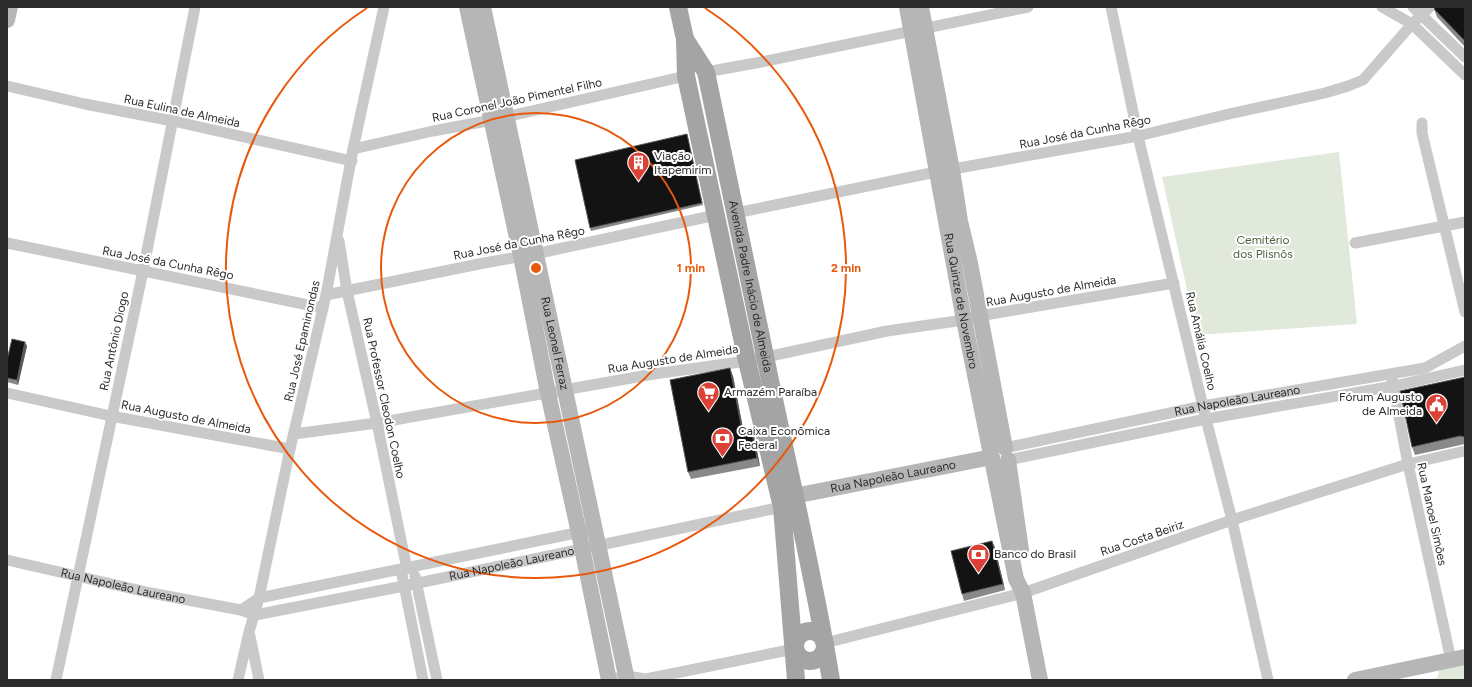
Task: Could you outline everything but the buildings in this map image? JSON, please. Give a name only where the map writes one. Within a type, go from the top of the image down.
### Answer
[{"type":"main road","name":"Avenida Padre Inácio de Almeida","points":[[678,7],[685,39],[686,76],[747,361],[788,502],[825,643],[831,680]]},
{"type":"main road","name":"Avenida Padre Inácio de Almeida","points":[[685,39],[706,72],[765,357],[788,502],[796,680]]},
{"type":"main road","points":[[686,76],[687,80],[692,84],[699,85],[704,82],[707,75],[706,72]]},
{"type":"main road","points":[[716,215],[718,209],[722,205],[733,208],[736,213]]},
{"type":"main road","points":[[794,649],[796,654],[804,661],[815,660],[823,654],[825,643]]},
{"type":"street","points":[[7,20],[10,7]]},
{"type":"street","name":"Rua Antônio Diogo","points":[[56,680],[143,271],[195,7]]},
{"type":"street","name":"Rua José Epaminondas","points":[[238,680],[249,632],[259,598],[290,450],[326,295],[353,149],[384,7]]},
{"type":"street","name":"Rua Leonel Ferraz","points":[[467,7],[499,118]]},
{"type":"street","name":"Rua Leonel Ferraz","points":[[482,7],[499,118],[528,255],[565,390],[627,678]]},
{"type":"street","name":"Rua Quinze de Novembro","points":[[907,7],[918,30],[952,170],[960,221],[970,263],[972,318],[992,457],[1016,579],[1023,593],[1040,680]]},
{"type":"street","name":"Rua Quinze de Novembro","points":[[921,7],[918,30],[936,172],[1007,454],[1024,565],[1025,578],[1023,593]]},
{"type":"street","points":[[706,72],[1028,7]]},
{"type":"street","name":"Rua Amália Coelho","points":[[1111,7],[1138,136],[1206,419],[1232,520],[1268,680]]},
{"type":"street","points":[[1382,7],[1412,24],[1465,75]]},
{"type":"street","points":[[1413,7],[1426,11],[1465,57]]},
{"type":"street","name":"Rua José da Cunha Rêgo","points":[[736,213],[936,172],[1138,136],[1325,93],[1358,83],[1371,72],[1412,24],[1426,11]]},
{"type":"street","name":"Rua Coronel João Pimentel Filho","points":[[353,149],[433,130],[499,118],[686,76]]},
{"type":"street","name":"Rua Eulina de Almeida","points":[[7,86],[85,104],[173,120],[352,161]]},
{"type":"street","points":[[1422,123],[1422,133],[1465,312]]},
{"type":"street","name":"Rua José da Cunha Rêgo","points":[[326,295],[528,255],[716,215]]},
{"type":"street","points":[[1355,243],[1465,222]]},
{"type":"street","name":"Rua Professor Cleodon Coelho","points":[[338,233],[348,291],[407,569],[416,583],[437,680]]},
{"type":"street","name":"Rua José da Cunha Rêgo","points":[[7,243],[323,308]]},
{"type":"street","name":"Rua Leonel Ferraz","points":[[528,255],[548,393],[579,533],[609,680]]},
{"type":"street","name":"Rua Augusto de Almeida","points":[[294,434],[377,424],[654,374],[747,361],[888,331],[1174,283]]},
{"type":"street","name":"Rua Napoleão Laureano","points":[[1007,454],[1203,406],[1425,368],[1465,346]]},
{"type":"street","name":"Rua Napoleão Laureano","points":[[1007,454],[1394,386],[1465,370]]},
{"type":"street","name":"Rua Manoel Simões","points":[[1390,373],[1394,386],[1408,464],[1458,658]]},
{"type":"street","name":"Rua Augusto de Almeida","points":[[7,393],[111,416],[290,450]]},
{"type":"street","points":[[992,457],[992,451],[1000,446],[1007,454]]},
{"type":"street","name":"Rua Costa Beiriz","points":[[825,643],[1023,593],[1232,520],[1408,464],[1465,451]]},
{"type":"street","name":"Rua Napoleão Laureano","points":[[7,560],[151,593],[240,610],[255,615],[582,549],[992,457]]},
{"type":"street","name":"Rua Napoleão Laureano","points":[[240,610],[259,598],[407,569],[595,529]]},
{"type":"street","name":"Rua Professor Cleodon Coelho","points":[[407,569],[404,586],[423,680]]},
{"type":"street","points":[[249,632],[259,680]]},
{"type":"street","points":[[609,680],[627,678],[645,680],[794,649]]},
{"type":"street","points":[[1354,680],[1458,658]]},
{"type":"green space","name":"Cemitério dos Plisnôs","points":[[1339,152],[1357,324],[1197,335],[1162,177]]},
{"type":"green space","points":[[1465,662],[1465,680],[1425,680],[1437,678],[1440,667]]},
{"type":"place","name":"Viação Itapemirim","points":[[639,182]]},
{"type":"place","name":"Armazém Paraíba","points":[[709,412]]},
{"type":"place","name":"Fórum Augusto de Almeida","points":[[1437,424]]},
{"type":"place","name":"Caixa Econômica Federal","points":[[723,458]]},
{"type":"place","name":"Banco do Brasil","points":[[979,574]]}]
